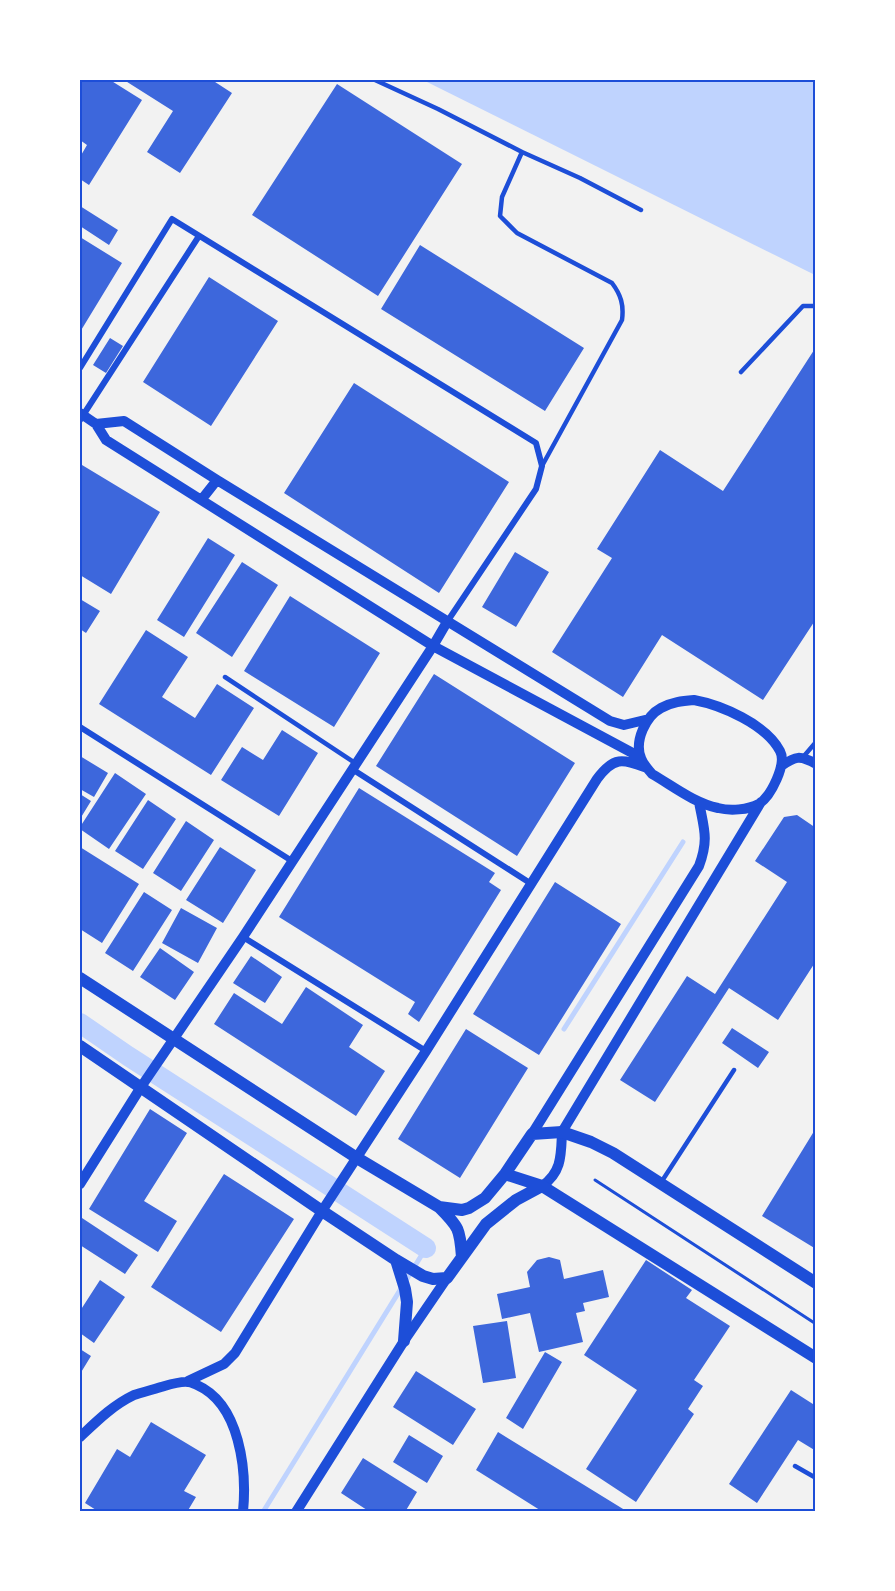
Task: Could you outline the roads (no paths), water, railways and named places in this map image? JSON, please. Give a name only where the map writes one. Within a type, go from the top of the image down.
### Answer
[{"type":"main road","points":[[80,978],[354,1161],[439,1207],[454,1222],[461,1236],[462,1257]]},
{"type":"main road","points":[[80,1047],[325,1207],[396,1260],[423,1276],[433,1279],[447,1278],[486,1224],[516,1200],[542,1186]]},
{"type":"main road","points":[[439,1207],[462,1210],[469,1208],[484,1198],[505,1174],[532,1134],[562,1132],[613,1153],[816,1283]]},
{"type":"main road","points":[[505,1174],[542,1186],[816,1358]]},
{"type":"main road","points":[[396,1260],[407,1302],[404,1341]]},
{"type":"street","points":[[80,368],[172,219],[536,443],[542,466],[536,489],[243,937],[141,1087],[80,1184]]},
{"type":"street","points":[[199,236],[80,416],[96,424],[106,440],[433,646],[640,757]]},
{"type":"street","points":[[96,424],[124,421],[610,721],[624,725],[649,719]]},
{"type":"street","points":[[202,499],[217,480]]},
{"type":"street","points":[[542,1186],[558,1168],[562,1132],[771,789],[781,766],[782,754],[765,733],[728,710],[711,703],[694,700],[679,701],[659,709],[649,719],[639,743],[640,757],[652,774],[699,802],[718,808],[745,809],[761,802]]},
{"type":"street","points":[[80,727],[292,861]]},
{"type":"street","points":[[781,766],[791,759],[803,757],[816,764]]},
{"type":"street","points":[[80,1437],[115,1406],[135,1395],[167,1385],[188,1382],[224,1364],[235,1353],[354,1161],[605,768],[615,762],[627,761],[647,768]]},
{"type":"street","points":[[354,766],[530,883]]},
{"type":"street","points":[[532,1134],[699,866],[706,838],[699,802]]},
{"type":"street","points":[[243,937],[426,1051]]},
{"type":"street","points":[[296,1512],[404,1341],[447,1278]]},
{"type":"street","points":[[188,1382],[212,1394],[227,1414],[235,1430],[242,1461],[243,1512]]},
{"type":"lane","points":[[375,80],[580,178],[641,210]]},
{"type":"lane","points":[[522,152],[502,197],[500,216],[517,233],[612,283],[620,293],[624,307],[622,320],[542,466]]},
{"type":"lane","points":[[741,372],[803,306],[816,306]]},
{"type":"lane","points":[[225,677],[354,766]]},
{"type":"lane","points":[[803,757],[816,742]]},
{"type":"lane","points":[[660,1184],[734,1070]]},
{"type":"lane","points":[[795,1466],[816,1478]]},
{"type":"water","points":[[423,80],[815,80],[815,275]]},
{"type":"waterway","points":[[564,1029],[683,842]]},
{"type":"waterway","points":[[80,1023],[426,1248]]},
{"type":"waterway","points":[[263,1512],[426,1248]]}]
